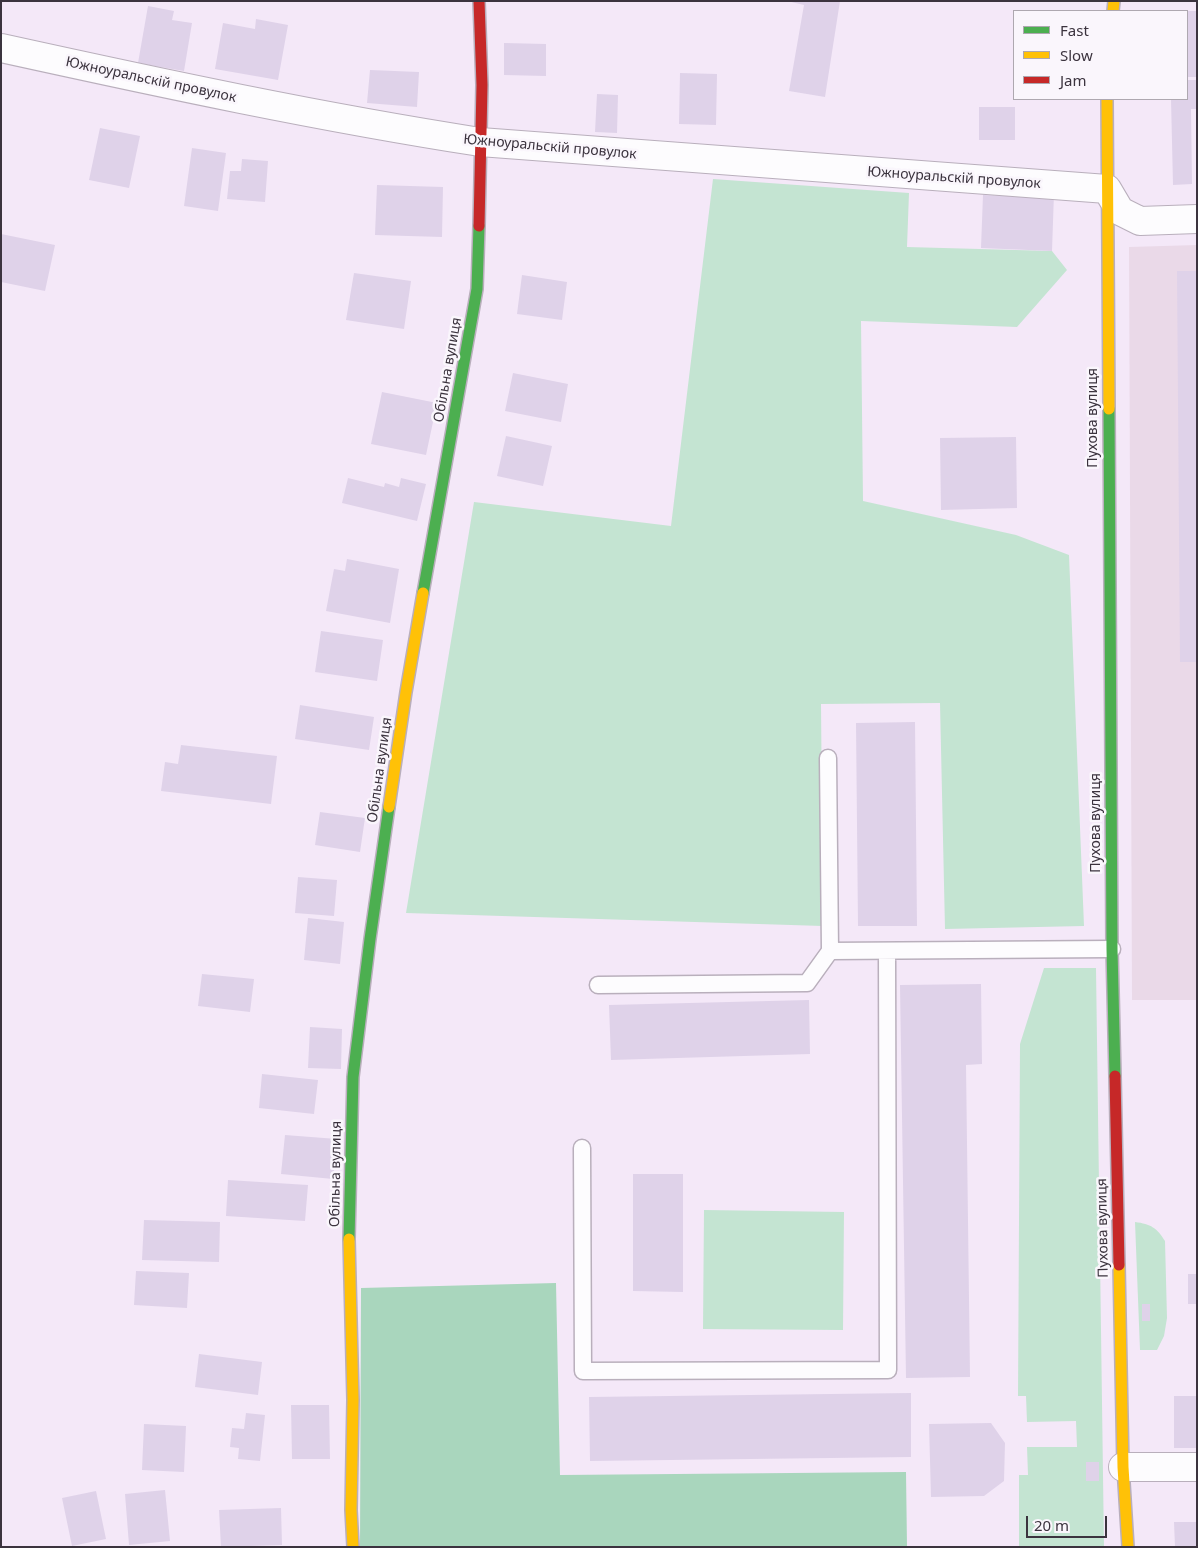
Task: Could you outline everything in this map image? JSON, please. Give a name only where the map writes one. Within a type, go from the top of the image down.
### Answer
[{"type":"street","name":"Обільна вулиця","points":[[353,1547],[351,1510],[353,1400],[349,1220],[353,1077],[370,939],[406,692],[477,289],[482,84],[479,1]]},
{"type":"street","name":"Южноуральскій провулок","points":[[1,48],[194,90],[422,133],[480,142],[1107,190]]},
{"type":"street","name":"Пухова вулиця","points":[[1107,100],[1112,949],[1123,1467],[1128,1547]]},
{"type":"street","points":[[1107,190],[1120,211],[1140,220],[1197,219]]},
{"type":"street","points":[[1123,1467],[1197,1467]]},
{"type":"lane","points":[[598,986],[807,983],[830,951],[828,758]]},
{"type":"lane","points":[[830,951],[1112,949]]},
{"type":"lane","points":[[582,1148],[583,1371],[888,1370],[887,951]]},
{"type":"shaded area","points":[[1197,245],[1197,1000],[1132,1000],[1129,247]]},
{"type":"green space","points":[[713,179],[909,193],[907,247],[1052,251],[1067,270],[1017,327],[861,321],[863,501],[1016,535],[1069,555],[1084,926],[945,929],[940,703],[821,704],[823,926],[406,913],[474,502],[671,526]]},
{"type":"green space","points":[[1044,968],[1096,968],[1104,1547],[1019,1547],[1019,1475],[1028,1475],[1027,1447],[1077,1447],[1076,1421],[1027,1422],[1026,1396],[1018,1396],[1020,1044]]},
{"type":"green space","points":[[704,1210],[844,1212],[843,1330],[703,1329]]},
{"type":"green space","points":[[1135,1222],[1153,1227],[1165,1241],[1167,1318],[1164,1336],[1157,1350],[1140,1350]]},
{"type":"green space","points":[[556,1283],[560,1475],[906,1472],[907,1547],[360,1547],[361,1288]]},
{"type":"building","points":[[787,1],[840,1],[825,97],[789,91],[804,5]]},
{"type":"building","points":[[148,6],[174,11],[172,20],[192,23],[184,71],[138,63]]},
{"type":"building","points":[[1188,11],[1197,11],[1197,77],[1188,77]]},
{"type":"building","points":[[256,19],[288,25],[278,80],[215,69],[223,23],[255,29]]},
{"type":"building","points":[[504,43],[546,44],[546,76],[504,75]]},
{"type":"building","points":[[370,70],[419,72],[417,107],[367,103]]},
{"type":"building","points":[[680,73],[717,74],[716,125],[679,124]]},
{"type":"building","points":[[1188,80],[1197,80],[1197,109],[1191,109],[1192,184],[1173,185],[1171,100],[1188,100]]},
{"type":"building","points":[[597,94],[618,95],[617,133],[595,132]]},
{"type":"building","points":[[979,107],[1015,107],[1015,140],[979,140]]},
{"type":"building","points":[[100,128],[140,136],[129,188],[89,180]]},
{"type":"building","points":[[192,148],[226,153],[218,211],[184,206]]},
{"type":"building","points":[[242,159],[268,161],[265,202],[227,199],[230,171],[241,171]]},
{"type":"building","points":[[377,185],[443,187],[442,237],[375,235]]},
{"type":"building","points":[[1008,192],[1054,193],[1052,251],[981,248],[983,195],[1008,196]]},
{"type":"building","points":[[1,234],[55,245],[45,291],[1,282]]},
{"type":"building","points":[[1177,271],[1197,271],[1197,662],[1180,662]]},
{"type":"building","points":[[354,273],[411,281],[404,329],[346,320]]},
{"type":"building","points":[[522,275],[567,282],[562,320],[517,314]]},
{"type":"building","points":[[513,373],[568,384],[561,422],[505,411]]},
{"type":"building","points":[[382,392],[437,403],[426,455],[371,444]]},
{"type":"building","points":[[506,436],[552,446],[543,486],[497,476]]},
{"type":"building","points":[[1016,437],[1017,508],[941,510],[940,438]]},
{"type":"building","points":[[348,478],[384,487],[385,483],[399,487],[401,478],[426,484],[417,521],[342,503]]},
{"type":"building","points":[[347,559],[399,569],[390,623],[326,611],[334,569],[345,571]]},
{"type":"building","points":[[321,631],[383,640],[377,681],[315,672]]},
{"type":"building","points":[[300,705],[374,717],[369,750],[295,739]]},
{"type":"building","points":[[915,722],[917,926],[858,926],[856,723]]},
{"type":"building","points":[[181,745],[277,756],[271,804],[161,791],[165,762],[178,764]]},
{"type":"building","points":[[320,812],[365,818],[360,852],[315,845]]},
{"type":"building","points":[[298,877],[337,880],[334,916],[295,913]]},
{"type":"building","points":[[308,918],[344,922],[340,964],[304,960]]},
{"type":"building","points":[[202,974],[254,979],[250,1012],[198,1006]]},
{"type":"building","points":[[981,984],[982,1064],[966,1065],[970,1377],[906,1378],[900,985]]},
{"type":"building","points":[[809,1000],[810,1054],[611,1060],[609,1005]]},
{"type":"building","points":[[310,1027],[342,1029],[341,1069],[308,1068]]},
{"type":"building","points":[[262,1074],[318,1080],[314,1114],[259,1108]]},
{"type":"building","points":[[285,1135],[337,1139],[333,1179],[281,1174]]},
{"type":"building","points":[[633,1174],[683,1174],[683,1292],[633,1291]]},
{"type":"building","points":[[228,1180],[308,1185],[305,1221],[226,1216]]},
{"type":"building","points":[[144,1220],[220,1222],[219,1262],[142,1260]]},
{"type":"building","points":[[136,1271],[189,1273],[187,1308],[134,1305]]},
{"type":"building","points":[[1188,1274],[1197,1274],[1197,1304],[1188,1304]]},
{"type":"building","points":[[1142,1304],[1150,1304],[1150,1321],[1142,1321]]},
{"type":"building","points":[[199,1354],[262,1362],[258,1395],[195,1387]]},
{"type":"building","points":[[911,1393],[911,1457],[590,1461],[589,1397]]},
{"type":"building","points":[[1174,1396],[1197,1396],[1197,1448],[1174,1448]]},
{"type":"building","points":[[291,1405],[329,1405],[330,1459],[292,1459]]},
{"type":"building","points":[[246,1413],[265,1415],[260,1461],[238,1459],[239,1448],[230,1447],[232,1428],[244,1429]]},
{"type":"building","points":[[991,1423],[1005,1443],[1004,1481],[984,1496],[931,1497],[929,1424]]},
{"type":"building","points":[[144,1424],[186,1426],[184,1472],[142,1470]]},
{"type":"building","points":[[1086,1462],[1099,1462],[1099,1481],[1086,1481]]},
{"type":"building","points":[[165,1490],[170,1541],[129,1545],[125,1494]]},
{"type":"building","points":[[96,1491],[106,1539],[72,1546],[62,1498]]},
{"type":"building","points":[[281,1508],[282,1545],[221,1547],[219,1510]]},
{"type":"building","points":[[1174,1522],[1197,1522],[1197,1547],[1175,1547]]},
{"type":"traffic: fast","points":[[423,593],[477,289],[479,226]]},
{"type":"traffic: fast","points":[[1109,409],[1112,949],[1115,1076]]},
{"type":"traffic: fast","points":[[349,1239],[353,1077],[389,807]]},
{"type":"traffic: slow","points":[[1113,10],[1114,1]]},
{"type":"traffic: slow","points":[[1107,100],[1109,409]]},
{"type":"traffic: slow","points":[[389,807],[423,593]]},
{"type":"traffic: slow","points":[[349,1239],[353,1400],[351,1510],[353,1547]]},
{"type":"traffic: slow","points":[[1119,1265],[1123,1467],[1128,1547]]},
{"type":"traffic: jam","points":[[479,1],[482,85],[479,226]]},
{"type":"traffic: jam","points":[[1115,1076],[1119,1265]]}]
